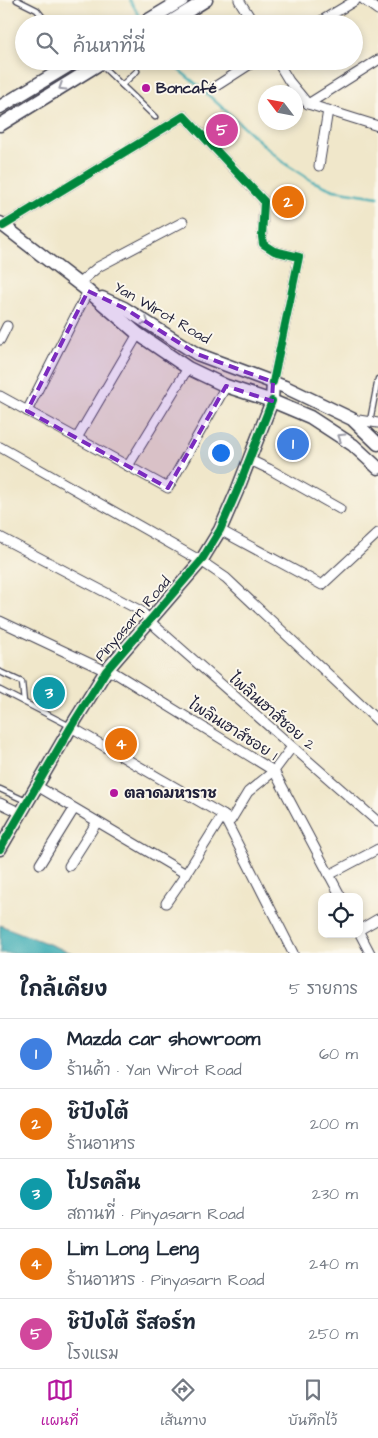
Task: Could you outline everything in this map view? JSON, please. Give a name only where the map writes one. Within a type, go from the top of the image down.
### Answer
[{"type":"main road","points":[[156,15],[182,0]]},
{"type":"main road","points":[[182,15],[206,0]]},
{"type":"main road","points":[[0,107],[61,70]]},
{"type":"main road","points":[[0,125],[89,70]]},
{"type":"main road","name":"Yan Wirot Road","points":[[2,224],[83,287],[138,334],[188,368],[226,386],[272,401],[310,417],[353,445],[378,468]]},
{"type":"main road","name":"Yan Wirot Road","points":[[83,287],[124,308],[197,354],[285,387],[352,419],[378,444]]},
{"type":"main road","name":"Pinyasarn Road","points":[[0,849],[71,726],[106,671],[201,561],[220,530],[250,460],[272,401],[273,382]]},
{"type":"street","points":[[240,0],[249,15]]},
{"type":"street","points":[[331,15],[356,0]]},
{"type":"street","points":[[364,0],[378,10]]},
{"type":"street","points":[[363,69],[378,60]]},
{"type":"street","points":[[213,88],[241,70]]},
{"type":"street","points":[[282,70],[308,104],[378,126]]},
{"type":"street","points":[[308,104],[362,70]]},
{"type":"street","points":[[319,166],[328,110]]},
{"type":"street","points":[[2,224],[184,116],[264,201],[263,244],[274,251],[299,257],[273,382]]},
{"type":"street","points":[[27,411],[83,287],[98,267],[183,222]]},
{"type":"street","points":[[0,340],[7,326]]},
{"type":"street","points":[[77,438],[138,334]]},
{"type":"street","points":[[128,466],[188,368]]},
{"type":"street","points":[[0,396],[168,488],[226,386]]},
{"type":"street","points":[[352,419],[374,422]]},
{"type":"street","points":[[0,447],[201,561],[226,578],[378,721]]},
{"type":"street","points":[[250,460],[340,509]]},
{"type":"street","points":[[220,530],[322,585],[378,533]]},
{"type":"street","name":"ไพลินเฮาส์ซอย 2","points":[[0,537],[141,610],[150,621],[378,822]]},
{"type":"street","name":"ไพลินเฮาส์ซอย 1","points":[[0,621],[106,671],[115,673],[274,771],[339,893]]},
{"type":"street","points":[[71,726],[231,820],[248,792],[274,771],[292,748]]},
{"type":"street","points":[[37,786],[186,874]]},
{"type":"street","points":[[0,803],[21,813]]},
{"type":"street","points":[[40,864],[74,809]]},
{"type":"street","points":[[166,903],[223,816]]},
{"type":"street","points":[[223,816],[292,953]]},
{"type":"street","points":[[69,866],[98,822]]},
{"type":"street","points":[[329,875],[378,849]]},
{"type":"street","points":[[363,928],[378,919]]},
{"type":"street","points":[[362,938],[370,953]]},
{"type":"lane","points":[[17,0],[37,10],[41,15]]},
{"type":"lane","points":[[109,70],[155,117]]},
{"type":"lane","points":[[122,85],[137,71]]},
{"type":"lane","points":[[374,422],[378,379]]},
{"type":"lane","points":[[0,672],[22,682],[24,702]]},
{"type":"lane","points":[[0,690],[71,726]]},
{"type":"lane","points":[[0,789],[27,802]]},
{"type":"highlighted area","points":[[88,291],[124,308],[197,354],[273,382],[272,401],[226,386],[168,488],[27,411]]},
{"type":"water","points":[[0,925],[67,951],[72,953],[0,953]]},
{"type":"waterway","points":[[130,0],[139,15]]},
{"type":"waterway","points":[[179,70],[284,163],[312,181],[334,190],[378,197]]},
{"type":"cycle path","points":[[3,226],[184,116],[264,201],[263,244],[274,251],[299,257],[273,382]]},
{"type":"cycle path","points":[[0,849],[106,671],[201,561],[220,530],[272,401]]},
{"type":"place","name":"Boncafé","points":[[146,88]]},
{"type":"place","name":"ชิปังโต้ รีสอร์ท","points":[[222,130]]},
{"type":"place","name":"ชิปังโต้","points":[[288,202]]},
{"type":"place","name":"Mazda car showroom","points":[[293,444]]},
{"type":"place","name":"โปรคลีน","points":[[49,693]]},
{"type":"place","name":"Lim Long Leng","points":[[121,744]]},
{"type":"place","name":"ตลาดมหาราช","points":[[114,793]]}]
